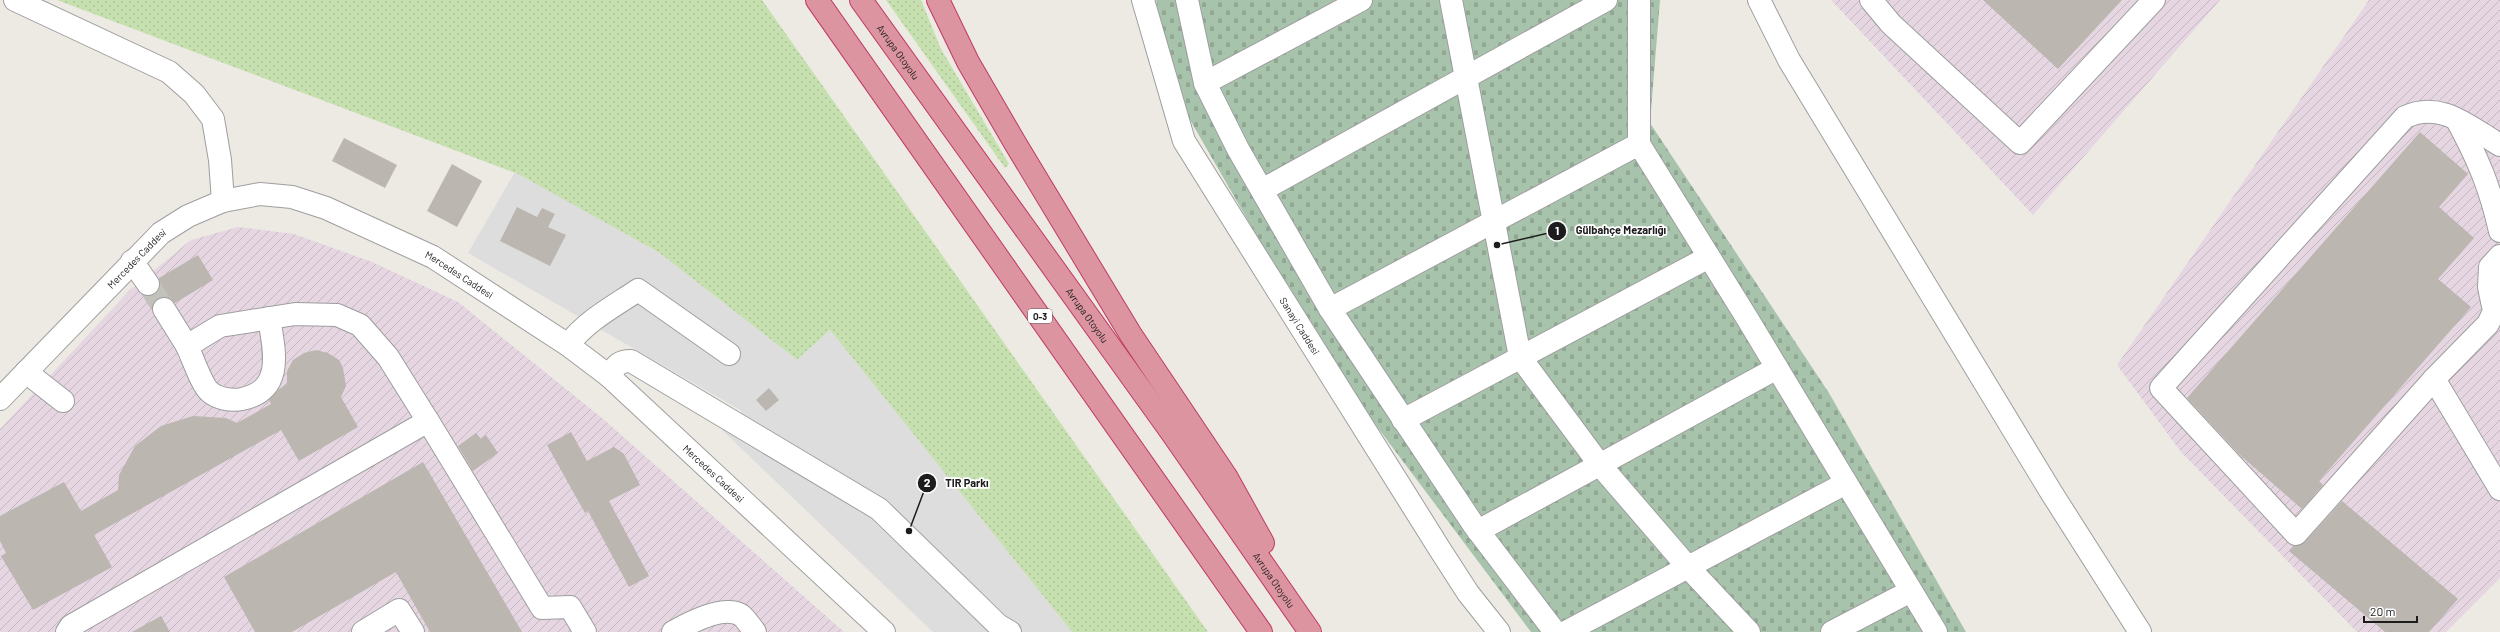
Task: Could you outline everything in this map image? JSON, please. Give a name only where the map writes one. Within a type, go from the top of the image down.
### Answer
[{"type":"highway","name":"O-3","points":[[817,0],[1261,632]]},
{"type":"highway","name":"Avrupa Otoyolu","points":[[861,0],[1172,433],[1310,632]]},
{"type":"highway","points":[[938,0],[968,62],[1071,237],[1131,335],[1227,478],[1260,536],[1283,592]]},
{"type":"street","points":[[15,0],[169,72],[194,94],[213,119],[220,160],[223,201]]},
{"type":"street","name":"Sanayi Caddesi","points":[[1143,0],[1184,141],[1439,548],[1468,593],[1499,632]]},
{"type":"street","points":[[1187,0],[1205,83],[1262,190],[1330,309],[1478,531],[1555,632]]},
{"type":"street","points":[[1205,83],[1361,0]]},
{"type":"street","points":[[1451,0],[1465,79],[1520,357],[1600,465],[1688,566],[1749,632]]},
{"type":"street","points":[[1262,190],[1606,0]]},
{"type":"street","points":[[1639,0],[1639,144],[1709,256],[1936,632]]},
{"type":"street","points":[[1759,0],[1810,93],[2051,492],[2140,632]]},
{"type":"street","points":[[1871,0],[1891,24],[2020,143],[2154,0]]},
{"type":"street","points":[[2500,145],[2442,112],[2433,110],[2414,112],[2405,117],[2161,388],[2296,534],[2434,379],[2488,324],[2494,311],[2489,287],[2490,267],[2500,256]]},
{"type":"street","points":[[2457,120],[2483,171],[2492,194],[2500,231]]},
{"type":"street","points":[[1330,309],[1639,144]]},
{"type":"street","name":"Mercedes Caddesi","points":[[0,399],[132,261],[161,233],[188,216],[223,201],[260,194],[292,197],[326,208],[433,256],[568,345],[609,376],[884,632]]},
{"type":"street","points":[[1403,420],[1709,256]]},
{"type":"street","points":[[132,261],[148,284]]},
{"type":"street","points":[[568,345],[579,331],[592,320],[638,290],[729,354]]},
{"type":"street","points":[[164,309],[187,346],[209,391],[231,400],[248,397],[264,388],[270,382],[274,354],[269,318]]},
{"type":"street","points":[[187,346],[220,326],[294,314],[337,315],[360,325],[388,357],[542,608],[570,607],[585,632]]},
{"type":"street","points":[[609,376],[617,364],[623,361],[631,362],[879,509],[998,625],[1010,632]]},
{"type":"street","points":[[1478,531],[1777,368]]},
{"type":"street","points":[[26,372],[63,401]]},
{"type":"street","points":[[2434,379],[2500,489]]},
{"type":"street","points":[[67,632],[71,626],[428,421]]},
{"type":"street","points":[[1566,632],[1846,483]]},
{"type":"street","points":[[1832,632],[1911,591]]},
{"type":"street","points":[[363,632],[399,610],[413,632]]},
{"type":"street","points":[[673,632],[691,621],[725,612],[741,615],[755,632]]},
{"type":"shaded area","points":[[1831,0],[2220,0],[2033,215]]},
{"type":"shaded area","points":[[2369,0],[2500,0],[2500,578],[2446,632],[2357,632],[2181,452],[2117,365]]},
{"type":"shaded area","points":[[515,172],[658,252],[797,360],[830,330],[1072,632],[933,632],[722,430],[742,411],[468,253]]},
{"type":"shaded area","points":[[238,227],[294,234],[372,262],[458,302],[602,418],[844,632],[0,632],[0,429],[129,291],[191,240]]},
{"type":"green space","points":[[57,0],[762,0],[1208,632],[1072,632],[830,330],[797,360],[658,252],[515,173]]},
{"type":"green space","points":[[886,0],[921,0],[941,49],[1009,164],[1005,168]]},
{"type":"green space","points":[[1156,0],[1660,0],[1650,123],[1829,393],[1966,632],[1531,632],[1333,368],[1178,99]]},
{"type":"building","points":[[1983,0],[2122,0],[2058,69]]},
{"type":"building","points":[[2420,132],[2468,174],[2439,207],[2474,238],[2438,279],[2471,307],[2319,481],[2323,485],[2302,509],[2240,455],[2187,398]]},
{"type":"building","points":[[344,138],[397,165],[385,188],[332,161]]},
{"type":"building","points":[[452,164],[482,181],[457,227],[427,211]]},
{"type":"building","points":[[517,207],[537,217],[542,208],[555,214],[548,227],[566,235],[550,266],[500,241]]},
{"type":"building","points":[[198,255],[213,280],[175,303],[170,298],[158,298],[153,303],[152,310],[143,295],[155,294],[159,289],[159,278]]},
{"type":"building","points":[[316,350],[328,353],[339,360],[343,368],[346,386],[341,397],[358,427],[299,461],[281,430],[94,535],[112,567],[33,610],[1,556],[6,553],[0,541],[0,516],[64,482],[81,511],[118,490],[119,475],[135,446],[161,426],[193,416],[226,418],[237,423],[271,404],[269,400],[279,389],[287,384],[287,371],[293,360],[304,353]]},
{"type":"building","points":[[769,388],[779,400],[766,411],[756,400]]},
{"type":"building","points":[[571,432],[587,461],[614,447],[624,454],[640,485],[609,501],[649,576],[629,587],[588,511],[585,513],[547,445]]},
{"type":"building","points":[[476,433],[481,439],[486,435],[498,453],[473,471],[458,446]]},
{"type":"building","points":[[423,462],[522,632],[430,632],[396,572],[292,632],[255,632],[224,577]]},
{"type":"building","points":[[2342,501],[2458,599],[2429,632],[2385,632],[2289,551],[2293,546],[2305,542]]},
{"type":"building","points":[[161,616],[170,632],[132,632]]},
{"type":"tunnel","points":[[148,284],[164,309]]},
{"type":"place","name":"Gülbahçe Mezarlığı","points":[[1497,245]]},
{"type":"place","name":"TIR Parkı","points":[[909,531]]}]
